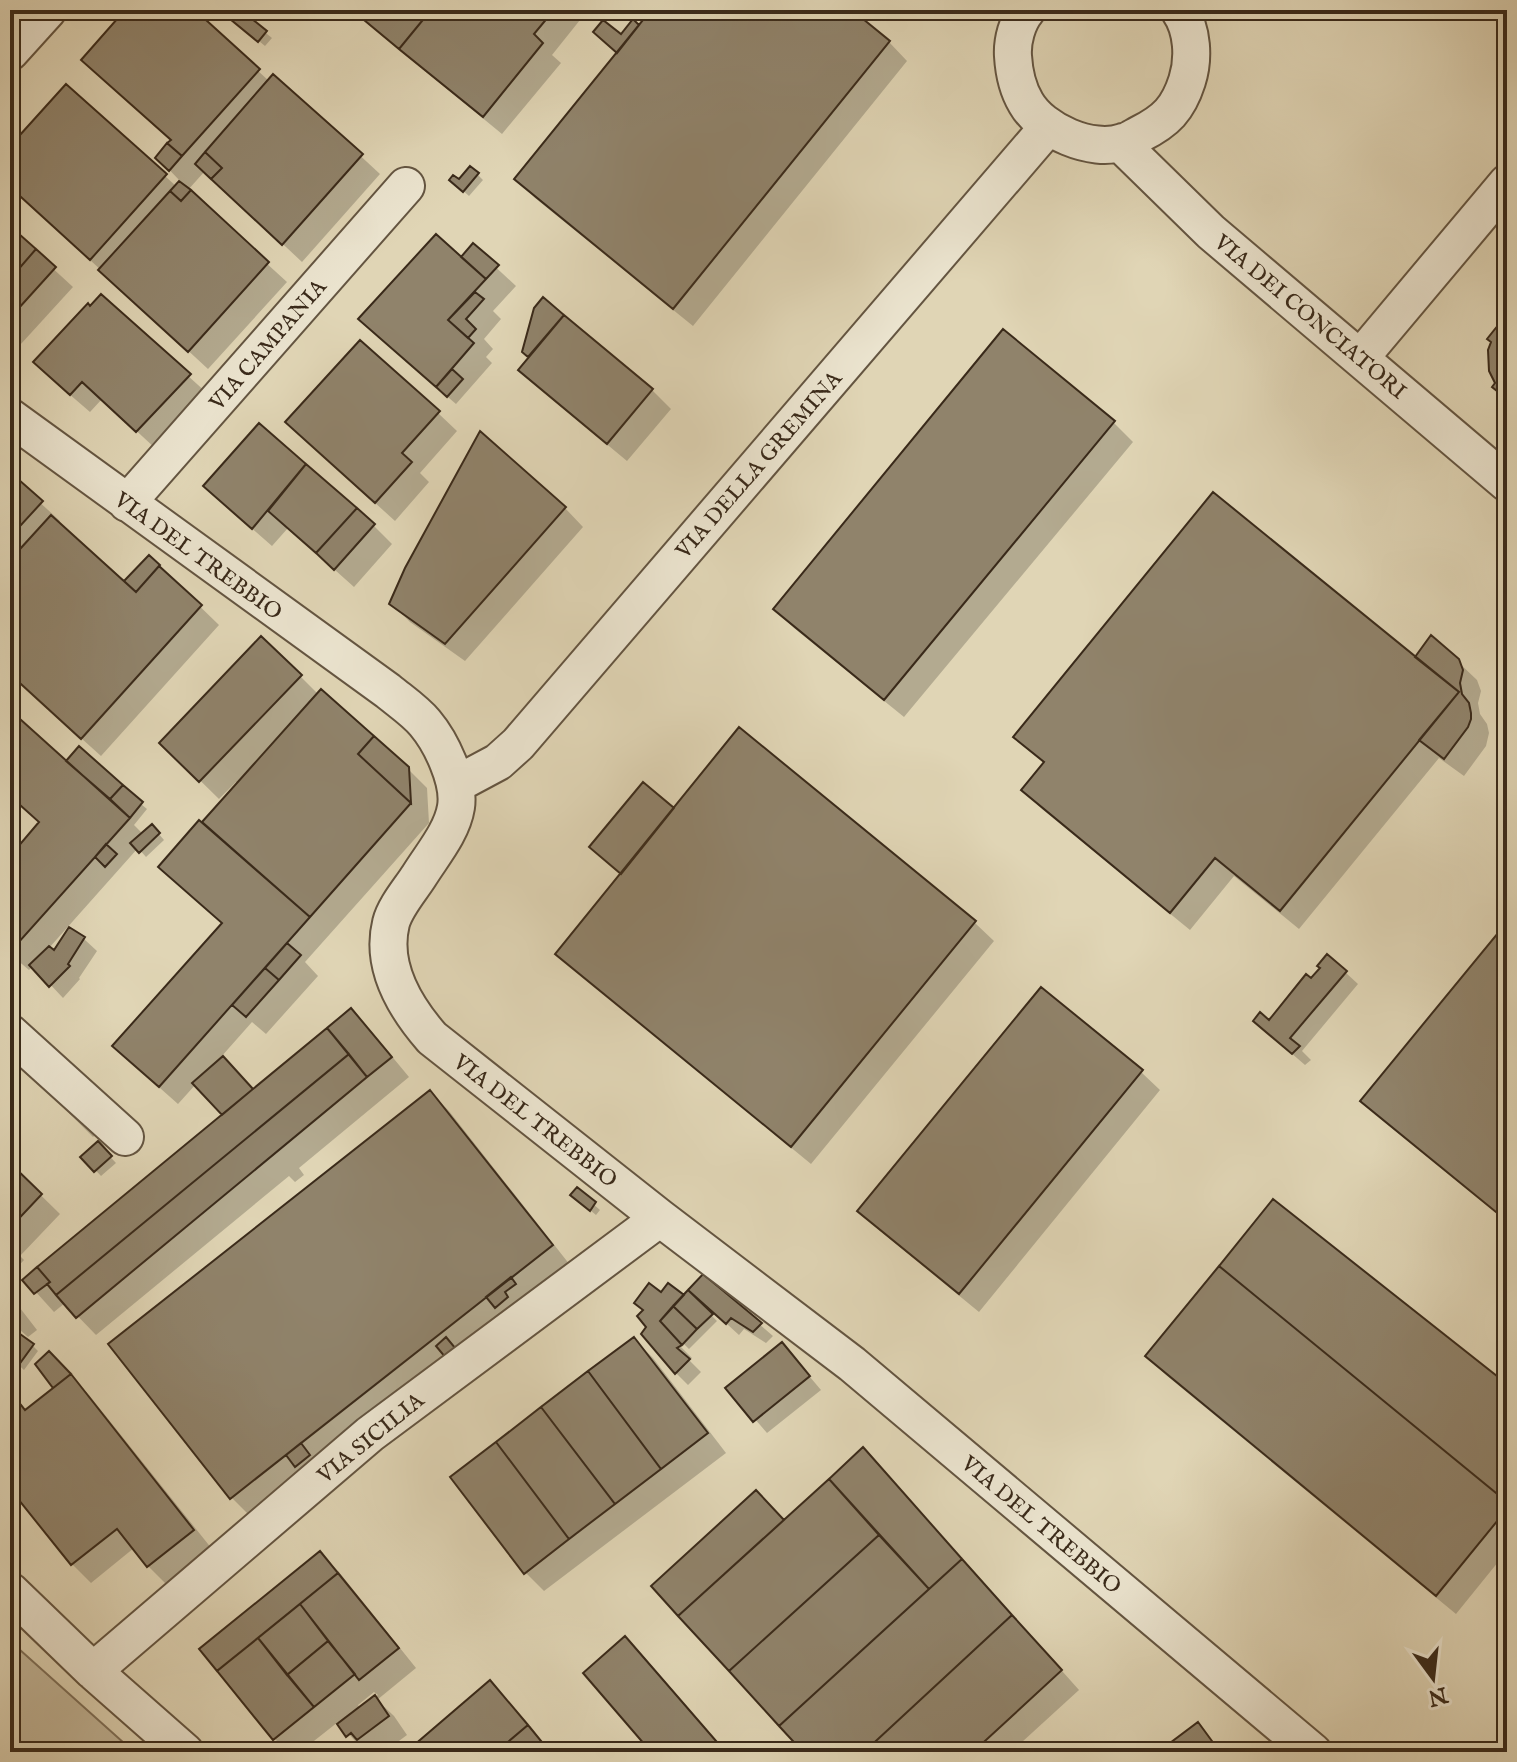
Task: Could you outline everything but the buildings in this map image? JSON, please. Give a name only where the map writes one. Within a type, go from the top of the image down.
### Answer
[{"type":"street","points":[[12,44],[48,10]]},
{"type":"street","points":[[1027,10],[1021,16],[1012,46],[1015,77],[1027,105],[1048,127],[1086,144],[1121,144],[1161,123],[1182,98],[1191,68],[1192,46],[1179,10]]},
{"type":"street","name":"VIA DELLA GREMINA","points":[[455,785],[498,762],[518,744],[1048,127]]},
{"type":"street","name":"VIA DEI CONCIATORI","points":[[1121,144],[1211,232],[1507,483]]},
{"type":"street","points":[[1361,357],[1507,183]]},
{"type":"street","name":"VIA CAMPANIA","points":[[127,503],[406,186]]},
{"type":"street","name":"VIA DEL TREBBIO","points":[[10,417],[388,691],[425,722],[444,752],[455,785],[456,806],[449,826],[391,919],[387,942],[399,992],[432,1038],[852,1364],[1313,1752]]},
{"type":"street","points":[[10,1033],[125,1137]]},
{"type":"street","name":"VIA SICILIA","points":[[93,1671],[370,1434],[660,1218]]},
{"type":"street","points":[[10,1591],[93,1671],[185,1752]]},
{"type":"shaded area","points":[[10,1641],[134,1752],[10,1752]]}]
